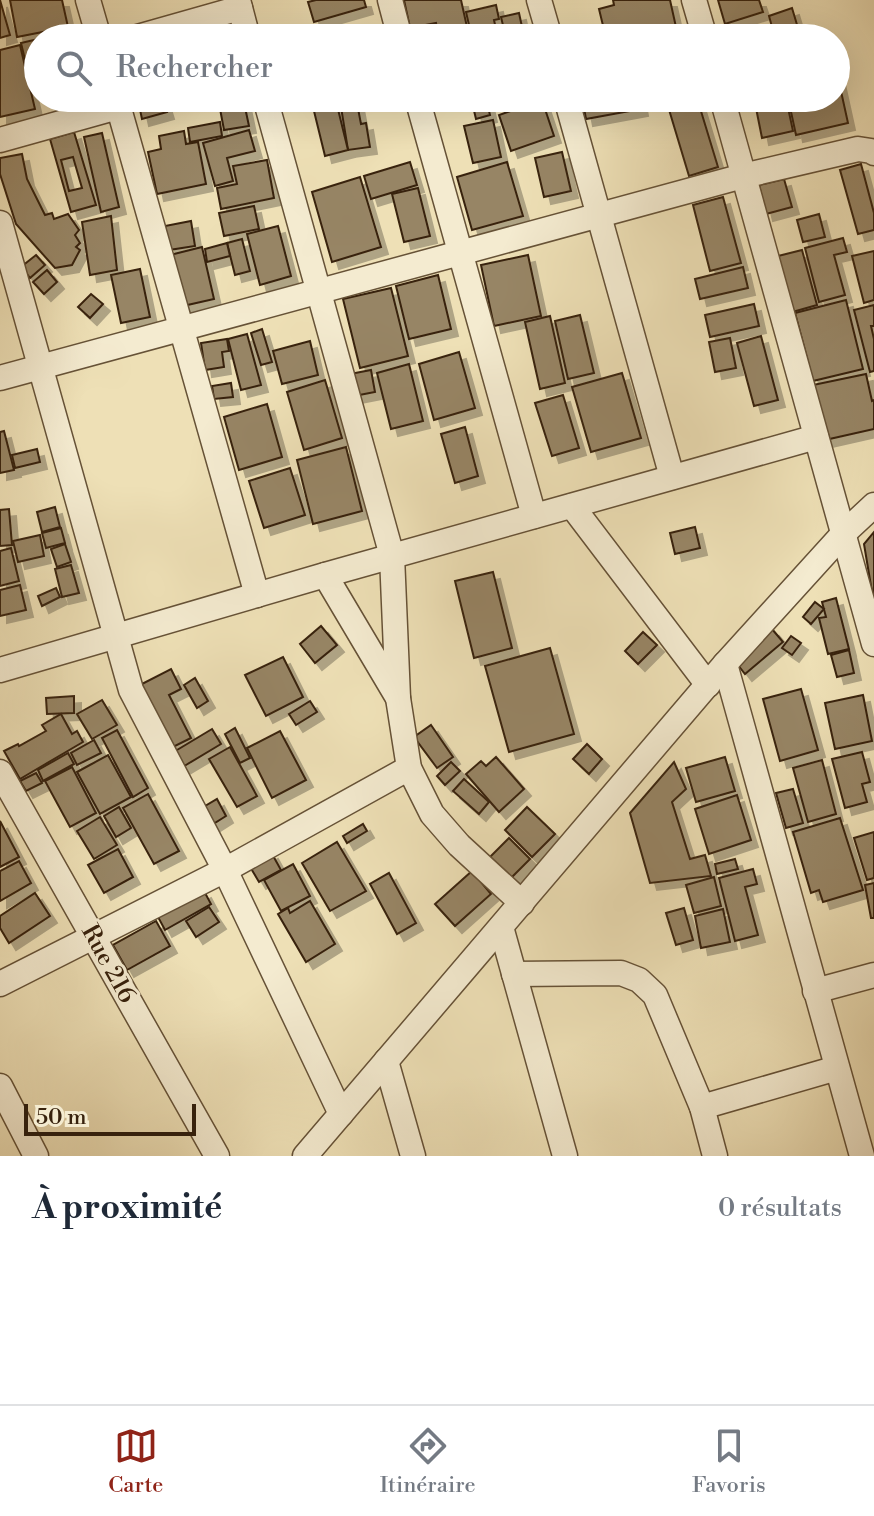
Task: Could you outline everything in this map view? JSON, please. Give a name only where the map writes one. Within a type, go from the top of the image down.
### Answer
[{"type":"street","points":[[88,0],[95,24]]},
{"type":"street","points":[[390,0],[396,24]]},
{"type":"street","points":[[539,0],[546,24]]},
{"type":"street","points":[[694,0],[701,24]]},
{"type":"street","points":[[177,24],[239,4],[244,24]]},
{"type":"street","points":[[0,140],[86,112]]},
{"type":"street","points":[[120,112],[257,595]]},
{"type":"street","points":[[269,112],[392,556],[398,698],[409,768],[432,814],[459,845],[522,903]]},
{"type":"street","points":[[421,112],[534,516]]},
{"type":"street","points":[[570,112],[672,477]]},
{"type":"street","points":[[726,112],[874,644]]},
{"type":"street","points":[[0,378],[743,176],[858,149],[874,153]]},
{"type":"street","points":[[0,223],[114,637],[137,704],[225,870],[341,1114]]},
{"type":"street","points":[[0,670],[816,437]]},
{"type":"street","points":[[305,1156],[725,664],[843,534],[874,505]]},
{"type":"street","points":[[572,506],[708,685]]},
{"type":"street","points":[[325,575],[398,698]]},
{"type":"street","points":[[725,664],[862,1156]]},
{"type":"street","points":[[0,984],[225,870],[409,768]]},
{"type":"street","name":"Rue 216","points":[[0,772],[217,1156]]},
{"type":"street","points":[[501,927],[565,1156]]},
{"type":"street","points":[[514,974],[621,973],[639,980],[655,995],[702,1107],[715,1156]]},
{"type":"street","points":[[815,991],[874,975]]},
{"type":"street","points":[[386,1061],[413,1156]]},
{"type":"street","points":[[702,1107],[837,1068]]},
{"type":"street","points":[[0,1086],[36,1156]]},
{"type":"building","points":[[0,0],[10,35],[0,38]]},
{"type":"building","points":[[10,0],[62,0],[67,24],[24,24],[24,36],[17,37]]},
{"type":"building","points":[[364,0],[366,7],[314,22],[308,2]]},
{"type":"building","points":[[404,0],[461,0],[466,24],[436,23],[409,24]]},
{"type":"building","points":[[613,0],[670,0],[675,24],[603,24],[599,9],[614,5]]},
{"type":"building","points":[[718,0],[759,0],[763,12],[725,24]]},
{"type":"building","points":[[496,5],[499,19],[494,20],[495,24],[469,24],[466,12]]},
{"type":"building","points":[[792,8],[797,24],[771,24],[769,16]]},
{"type":"building","points":[[519,13],[521,24],[503,24],[501,17]]},
{"type":"building","points":[[20,45],[24,62],[24,112],[0,117],[0,50]]},
{"type":"building","points":[[140,112],[167,112],[142,119]]},
{"type":"building","points":[[221,112],[246,112],[249,126],[224,130]]},
{"type":"building","points":[[314,112],[339,112],[348,150],[325,156]]},
{"type":"building","points":[[342,112],[359,112],[361,124],[366,123],[370,147],[348,150]]},
{"type":"building","points":[[474,112],[489,112],[490,115],[476,119]]},
{"type":"building","points":[[508,112],[546,112],[554,136],[511,151],[499,115]]},
{"type":"building","points":[[585,112],[624,112],[586,119]]},
{"type":"building","points":[[670,112],[701,112],[718,167],[689,176]]},
{"type":"building","points":[[757,112],[789,112],[793,131],[762,138]]},
{"type":"building","points":[[791,112],[846,112],[848,123],[796,135]]},
{"type":"building","points":[[493,120],[501,157],[473,163],[464,126]]},
{"type":"building","points":[[220,122],[222,136],[190,142],[188,128]]},
{"type":"building","points":[[249,130],[255,151],[227,158],[233,181],[215,186],[203,143]]},
{"type":"building","points":[[184,131],[186,144],[198,142],[206,184],[157,194],[148,152],[161,149],[159,136]]},
{"type":"building","points":[[74,132],[96,205],[71,212],[50,139]],"holes":[[[73,157],[82,188],[69,191],[61,160]]]},
{"type":"building","points":[[102,133],[119,207],[101,212],[84,137]]},
{"type":"building","points":[[562,152],[571,191],[544,197],[535,158]]},
{"type":"building","points":[[22,154],[27,179],[45,215],[52,213],[54,219],[68,214],[79,230],[75,235],[80,243],[76,247],[80,250],[72,265],[55,268],[16,224],[0,174],[0,158]]},
{"type":"building","points":[[267,160],[274,198],[221,209],[217,188],[237,184],[233,166]]},
{"type":"building","points":[[410,162],[417,185],[371,199],[364,176]]},
{"type":"building","points":[[507,162],[523,216],[472,230],[457,177]]},
{"type":"building","points":[[861,164],[874,213],[874,230],[858,234],[840,170]]},
{"type":"building","points":[[360,177],[381,247],[332,262],[312,192]]},
{"type":"building","points":[[784,179],[792,207],[766,214],[759,185]]},
{"type":"building","points":[[418,188],[430,236],[404,242],[392,194]]},
{"type":"building","points":[[723,197],[741,263],[710,271],[693,205]]},
{"type":"building","points":[[254,206],[259,229],[224,236],[219,213]]},
{"type":"building","points":[[819,214],[825,237],[803,242],[797,220]]},
{"type":"building","points":[[111,216],[117,270],[90,275],[82,222]]},
{"type":"building","points":[[191,221],[195,246],[169,250],[165,226]]},
{"type":"building","points":[[278,226],[291,276],[260,285],[247,234]]},
{"type":"building","points":[[843,238],[847,252],[834,255],[845,295],[819,302],[805,248]]},
{"type":"building","points":[[242,239],[250,271],[235,275],[227,243]]},
{"type":"building","points":[[227,243],[230,256],[207,262],[205,249]]},
{"type":"building","points":[[202,247],[214,299],[183,306],[170,255]]},
{"type":"building","points":[[802,250],[817,305],[789,313],[774,257]]},
{"type":"building","points":[[874,251],[874,300],[864,303],[852,256]]},
{"type":"building","points":[[36,255],[45,265],[30,278],[21,267]]},
{"type":"building","points":[[528,255],[541,316],[494,326],[481,265]]},
{"type":"building","points":[[743,267],[748,288],[700,299],[695,279]]},
{"type":"building","points":[[140,269],[150,317],[121,323],[111,275]]},
{"type":"building","points":[[47,270],[57,282],[44,294],[33,282]]},
{"type":"building","points":[[438,275],[451,329],[409,339],[396,286]]},
{"type":"building","points":[[391,288],[408,356],[360,368],[343,299]]},
{"type":"building","points":[[91,294],[103,304],[90,318],[78,307]]},
{"type":"building","points":[[846,300],[863,369],[813,381],[795,313]]},
{"type":"building","points":[[754,304],[759,326],[710,337],[705,315]]},
{"type":"building","points":[[874,305],[874,326],[871,326],[874,371],[870,372],[854,310]]},
{"type":"building","points":[[580,315],[594,373],[568,379],[555,321]]},
{"type":"building","points":[[550,316],[565,383],[540,389],[525,322]]},
{"type":"building","points":[[262,329],[272,362],[261,365],[251,333]]},
{"type":"building","points":[[247,334],[261,385],[241,390],[228,339]]},
{"type":"building","points":[[761,336],[778,400],[754,406],[737,343]]},
{"type":"building","points":[[730,338],[736,368],[715,372],[709,342]]},
{"type":"building","points":[[227,339],[229,351],[222,352],[224,367],[205,370],[201,343]]},
{"type":"building","points":[[310,341],[318,375],[282,384],[273,351]]},
{"type":"building","points":[[459,352],[475,408],[434,420],[419,364]]},
{"type":"building","points":[[409,364],[423,421],[391,429],[377,373]]},
{"type":"building","points":[[371,370],[375,392],[354,396],[350,374]]},
{"type":"building","points":[[622,373],[641,438],[591,452],[572,387]]},
{"type":"building","points":[[866,374],[874,400],[874,429],[825,440],[813,385]]},
{"type":"building","points":[[325,380],[342,438],[304,450],[287,392]]},
{"type":"building","points":[[231,383],[233,397],[214,399],[212,386]]},
{"type":"building","points":[[563,395],[579,448],[552,456],[535,403]]},
{"type":"building","points":[[267,404],[282,457],[239,470],[224,417]]},
{"type":"building","points":[[465,427],[478,476],[455,483],[441,434]]},
{"type":"building","points":[[4,431],[14,470],[0,473],[0,432]]},
{"type":"building","points":[[346,447],[362,511],[313,524],[297,460]]},
{"type":"building","points":[[37,449],[40,462],[15,468],[12,455]]},
{"type":"building","points":[[290,468],[305,515],[264,528],[249,481]]},
{"type":"building","points":[[55,507],[60,527],[42,532],[37,512]]},
{"type":"building","points":[[9,509],[12,545],[0,546],[0,510]]},
{"type":"building","points":[[695,527],[700,548],[675,554],[670,533]]},
{"type":"building","points":[[61,528],[65,543],[46,548],[42,533]]},
{"type":"building","points":[[874,532],[874,598],[873,598],[864,544]]},
{"type":"building","points":[[40,535],[44,556],[18,562],[13,541]]},
{"type":"building","points":[[65,544],[71,562],[57,567],[51,549]]},
{"type":"building","points":[[11,548],[19,581],[0,586],[0,551]]},
{"type":"building","points":[[71,565],[79,593],[62,597],[55,569]]},
{"type":"building","points":[[493,572],[512,648],[474,658],[455,581]]},
{"type":"building","points":[[20,585],[26,610],[0,616],[0,590]]},
{"type":"building","points":[[56,588],[60,597],[42,606],[38,596]]},
{"type":"building","points":[[836,598],[849,649],[828,654],[819,618],[826,617],[822,602]]},
{"type":"building","points":[[815,602],[824,609],[811,624],[803,617]]},
{"type":"building","points":[[321,626],[337,645],[315,663],[300,644]]},
{"type":"building","points":[[772,629],[783,642],[745,674],[734,660]]},
{"type":"building","points":[[643,632],[657,645],[638,664],[625,651]]},
{"type":"building","points":[[791,636],[801,643],[792,655],[782,648]]},
{"type":"building","points":[[550,648],[574,734],[509,752],[485,666]]},
{"type":"building","points":[[849,650],[854,673],[837,677],[831,655]]},
{"type":"building","points":[[283,657],[303,697],[266,716],[245,675]]},
{"type":"building","points":[[171,669],[181,689],[169,695],[191,738],[169,749],[138,686]]},
{"type":"building","points":[[195,678],[208,701],[197,708],[184,685]]},
{"type":"building","points":[[801,689],[818,750],[780,761],[763,699]]},
{"type":"building","points":[[863,695],[872,741],[835,749],[825,703]]},
{"type":"building","points":[[74,696],[74,713],[47,714],[46,698]]},
{"type":"building","points":[[102,700],[117,725],[92,739],[77,714]]},
{"type":"building","points":[[310,701],[317,712],[296,725],[289,714]]},
{"type":"building","points":[[61,714],[72,734],[77,731],[83,742],[20,779],[4,751],[46,731],[42,725]]},
{"type":"building","points":[[431,725],[453,757],[437,768],[414,737]]},
{"type":"building","points":[[235,728],[250,758],[240,763],[225,734]]},
{"type":"building","points":[[212,729],[221,744],[181,768],[172,753]]},
{"type":"building","points":[[117,730],[148,788],[133,797],[102,738]]},
{"type":"building","points":[[280,731],[306,780],[272,798],[247,748]]},
{"type":"building","points":[[94,740],[101,753],[77,765],[71,753]]},
{"type":"building","points":[[587,744],[602,759],[589,774],[573,759]]},
{"type":"building","points":[[230,747],[257,796],[237,807],[209,759]]},
{"type":"building","points":[[862,752],[870,782],[862,784],[867,802],[845,808],[832,759]]},
{"type":"building","points":[[68,753],[74,764],[43,781],[38,770]]},
{"type":"building","points":[[108,755],[131,797],[100,814],[77,772]]},
{"type":"building","points":[[496,757],[524,789],[499,812],[466,774],[481,761],[486,766]]},
{"type":"building","points":[[725,757],[735,791],[696,802],[686,768]]},
{"type":"building","points":[[822,760],[836,814],[808,822],[793,768]]},
{"type":"building","points":[[451,762],[460,771],[445,785],[437,776]]},
{"type":"building","points":[[674,762],[686,789],[672,802],[690,859],[705,855],[711,876],[650,883],[630,813]]},
{"type":"building","points":[[72,767],[96,813],[70,827],[45,781]]},
{"type":"building","points":[[36,773],[42,783],[26,791],[20,781]]},
{"type":"building","points":[[464,779],[489,802],[479,814],[453,791]]},
{"type":"building","points":[[793,789],[803,823],[786,828],[776,793]]},
{"type":"building","points":[[148,794],[179,851],[154,864],[123,808]]},
{"type":"building","points":[[737,795],[751,840],[709,854],[695,809]]},
{"type":"building","points":[[217,799],[226,816],[210,826],[200,809]]},
{"type":"building","points":[[119,807],[131,828],[116,837],[104,816]]},
{"type":"building","points":[[527,807],[555,834],[532,857],[505,830]]},
{"type":"building","points":[[100,817],[117,845],[94,859],[77,831]]},
{"type":"building","points":[[840,818],[863,890],[823,902],[819,890],[811,893],[793,832]]},
{"type":"building","points":[[0,821],[19,857],[0,867]]},
{"type":"building","points":[[363,824],[367,831],[347,843],[343,836]]},
{"type":"building","points":[[874,832],[874,878],[867,880],[854,838]]},
{"type":"building","points":[[509,838],[530,859],[509,880],[488,859]]},
{"type":"building","points":[[337,842],[366,891],[330,911],[302,863]]},
{"type":"building","points":[[118,849],[133,877],[104,893],[88,865]]},
{"type":"building","points":[[271,852],[281,870],[259,882],[249,865]]},
{"type":"building","points":[[735,859],[738,869],[717,874],[715,864]]},
{"type":"building","points":[[19,861],[31,883],[0,901],[0,871]]},
{"type":"building","points":[[293,864],[310,896],[281,911],[264,880]]},
{"type":"building","points":[[753,869],[757,884],[745,887],[758,935],[735,941],[719,878]]},
{"type":"building","points":[[472,871],[491,894],[455,926],[435,904]]},
{"type":"building","points":[[389,873],[416,923],[397,934],[370,884]]},
{"type":"building","points":[[714,877],[721,906],[694,913],[686,885]]},
{"type":"building","points":[[874,883],[874,918],[871,918],[865,885]]},
{"type":"building","points":[[204,891],[211,904],[165,930],[158,917]]},
{"type":"building","points":[[35,893],[50,916],[9,943],[0,928],[0,916]]},
{"type":"building","points":[[310,901],[335,944],[306,962],[278,914],[288,908],[290,913]]},
{"type":"building","points":[[209,907],[219,922],[196,937],[186,921]]},
{"type":"building","points":[[684,908],[693,940],[676,945],[666,913]]},
{"type":"building","points":[[723,909],[730,942],[701,948],[695,916]]},
{"type":"building","points":[[156,921],[170,946],[127,970],[113,945]]}]
